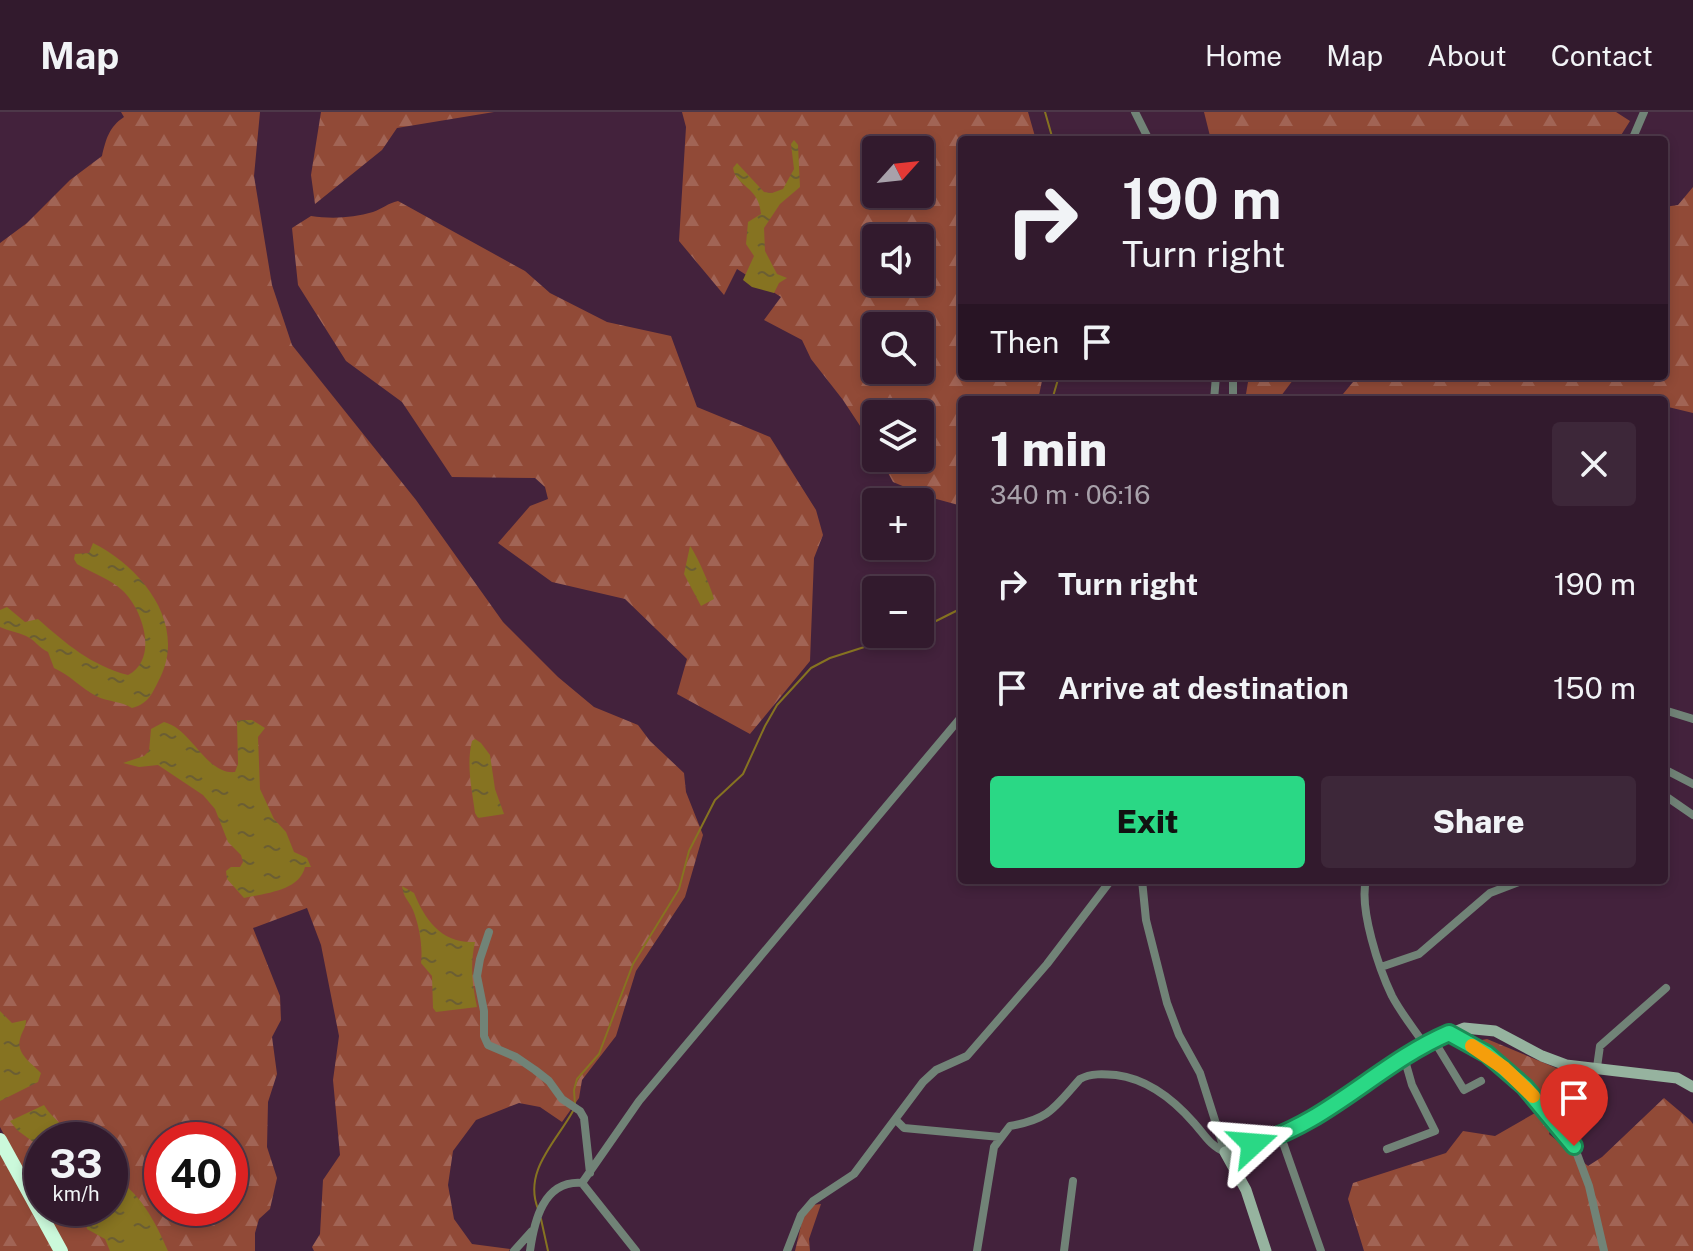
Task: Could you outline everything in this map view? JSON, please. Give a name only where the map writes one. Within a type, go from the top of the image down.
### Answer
[{"type":"highway","points":[[0,1140],[61,1251]]},
{"type":"street","points":[[1135,112],[1147,136]]},
{"type":"street","points":[[1634,136],[1644,112]]},
{"type":"street","points":[[1668,711],[1693,719]]},
{"type":"street","points":[[530,1251],[532,1231],[541,1205],[554,1192],[569,1184],[582,1183],[639,1101],[958,721]]},
{"type":"street","points":[[1668,771],[1693,784]]},
{"type":"street","points":[[1668,798],[1693,815]]},
{"type":"street","points":[[787,1251],[801,1215],[813,1201],[854,1174],[923,1082],[936,1070],[967,1056],[999,1021],[1108,884]]},
{"type":"street","points":[[1142,884],[1146,920],[1167,1003],[1179,1035],[1200,1073],[1225,1152],[1246,1190],[1266,1251]]},
{"type":"street","points":[[1365,884],[1365,906],[1381,967],[1393,997],[1464,1090],[1481,1081]]},
{"type":"street","points":[[1381,967],[1419,954],[1490,893],[1508,884]]},
{"type":"street","points":[[489,932],[477,976],[484,1011],[484,1036],[492,1049],[516,1057],[535,1070],[549,1081],[562,1099],[580,1111],[584,1118],[590,1173]]},
{"type":"street","points":[[1597,1067],[1600,1046],[1666,988]]},
{"type":"street","points":[[977,1251],[994,1147],[1000,1137],[1010,1126],[1045,1117],[1087,1075],[1134,1078],[1153,1087],[1179,1106],[1212,1146],[1225,1152],[1281,1137],[1340,1102],[1429,1042],[1449,1033],[1476,1027],[1495,1031],[1566,1065],[1677,1078],[1693,1087]]},
{"type":"street","points":[[1449,1033],[1487,1054],[1525,1087],[1574,1146],[1589,1186],[1604,1251]]},
{"type":"street","points":[[1387,1149],[1435,1131],[1412,1085],[1404,1057]]},
{"type":"street","points":[[896,1120],[904,1128],[1000,1137]]},
{"type":"street","points":[[1281,1137],[1321,1251]]},
{"type":"street","points":[[1064,1251],[1073,1181]]},
{"type":"street","points":[[582,1183],[636,1251]]},
{"type":"street","points":[[514,1251],[532,1231]]},
{"type":"green space","points":[[121,112],[260,112],[254,176],[272,285],[292,345],[416,500],[503,622],[558,677],[594,707],[638,725],[650,741],[684,773],[686,792],[703,835],[685,897],[636,971],[616,1036],[582,1080],[579,1098],[562,1122],[540,1107],[519,1103],[476,1120],[453,1151],[448,1185],[454,1219],[472,1244],[509,1251],[314,1251],[312,1247],[320,1234],[323,1180],[340,1155],[333,1080],[339,1036],[321,945],[307,908],[253,928],[280,996],[281,1020],[272,1037],[277,1074],[268,1102],[267,1147],[277,1178],[270,1209],[259,1219],[255,1251],[66,1251],[53,1226],[128,1226],[128,1122],[24,1122],[24,1173],[0,1127],[0,243],[27,223],[70,180],[102,156],[115,125],[124,117]]},
{"type":"green space","points":[[321,112],[494,112],[397,128],[382,150],[315,204],[311,175]]},
{"type":"green space","points":[[682,112],[1028,112],[1035,136],[958,136],[958,380],[1042,380],[1039,396],[958,396],[958,505],[934,498],[934,488],[907,488],[893,482],[888,472],[934,472],[934,400],[862,400],[862,429],[811,359],[802,340],[764,320],[781,297],[737,269],[724,295],[679,241],[686,127]]},
{"type":"green space","points":[[1204,112],[1616,112],[1630,121],[1621,136],[1210,136]]},
{"type":"green space","points":[[1693,187],[1693,413],[1668,407],[1668,396],[1341,396],[1355,380],[1668,380],[1668,206],[1678,205]]},
{"type":"green space","points":[[398,201],[525,271],[550,293],[607,322],[671,336],[697,407],[770,437],[816,510],[823,535],[814,558],[810,661],[750,734],[677,694],[687,659],[625,599],[552,582],[498,543],[530,506],[548,499],[545,487],[535,478],[452,477],[402,402],[346,361],[298,285],[292,228],[311,216],[358,216]]},
{"type":"green space","points":[[1248,380],[1293,380],[1281,396],[1246,396]]},
{"type":"green space","points":[[1487,1039],[1561,1070],[1558,1109],[1549,1134],[1588,1166],[1602,1157],[1664,1098],[1690,1120],[1693,1124],[1693,1251],[1364,1251],[1348,1199],[1353,1183],[1446,1153],[1463,1131],[1495,1136],[1535,1113],[1527,1085],[1471,1042]]},
{"type":"green space","points":[[0,1151],[24,1195],[24,1226],[40,1226],[54,1251],[0,1251]]},
{"type":"green space","points":[[821,1204],[809,1239],[810,1251],[795,1251],[803,1217],[812,1205]]},
{"type":"water","points":[[794,140],[798,145],[800,187],[780,204],[764,228],[765,251],[777,274],[787,278],[779,283],[774,293],[752,287],[743,280],[754,256],[746,244],[748,222],[761,214],[756,198],[738,179],[733,168],[737,163],[764,192],[783,189],[794,169],[791,144]]},
{"type":"water","points":[[93,543],[128,566],[142,582],[155,599],[168,637],[167,657],[160,678],[147,700],[132,708],[91,693],[54,668],[48,652],[32,639],[0,627],[0,610],[7,607],[25,622],[38,619],[69,645],[103,666],[128,675],[138,668],[143,658],[144,634],[130,598],[117,586],[77,564],[74,559],[75,554],[89,553]]},
{"type":"water","points":[[690,546],[714,599],[701,606],[684,574]]},
{"type":"water","points":[[252,720],[265,728],[258,737],[260,789],[274,819],[286,832],[294,852],[307,858],[311,867],[305,867],[302,875],[289,886],[244,898],[227,879],[226,871],[231,867],[240,867],[243,862],[241,855],[228,842],[215,809],[203,795],[158,765],[139,767],[123,763],[144,756],[149,751],[151,729],[164,722],[183,733],[216,766],[235,772],[238,764],[237,721]]},
{"type":"water","points":[[475,739],[490,755],[495,789],[504,814],[478,818],[475,813],[470,759],[472,741]]},
{"type":"water","points":[[402,886],[414,893],[436,928],[453,939],[475,942],[472,974],[477,1007],[436,1012],[433,1008],[432,976],[421,963],[417,922]]},
{"type":"water","points":[[0,1011],[12,1023],[26,1020],[20,1049],[41,1073],[38,1082],[0,1101]]},
{"type":"water","points":[[44,1105],[58,1122],[24,1122],[24,1135],[10,1121]]},
{"type":"water","points":[[128,1188],[144,1207],[144,1226],[156,1226],[168,1251],[110,1251],[105,1239],[87,1226],[128,1226]]},
{"type":"waterway","points":[[1045,112],[1052,136]]},
{"type":"waterway","points":[[1053,396],[1058,380]]},
{"type":"waterway","points":[[934,622],[958,610]]},
{"type":"waterway","points":[[575,1105],[577,1079],[599,1054],[633,964],[679,889],[689,851],[715,800],[743,774],[777,705],[811,668],[862,648]]},
{"type":"waterway","points":[[538,1209],[534,1195],[538,1169],[573,1111]]},
{"type":"waterway","points":[[541,1219],[548,1251]]},
{"type":"slow traffic","points":[[1472,1046],[1487,1054],[1533,1096]]},
{"type":"route","points":[[1253,1144],[1281,1137],[1310,1121],[1424,1044],[1449,1033],[1487,1054],[1504,1068],[1525,1087],[1574,1146]]}]
